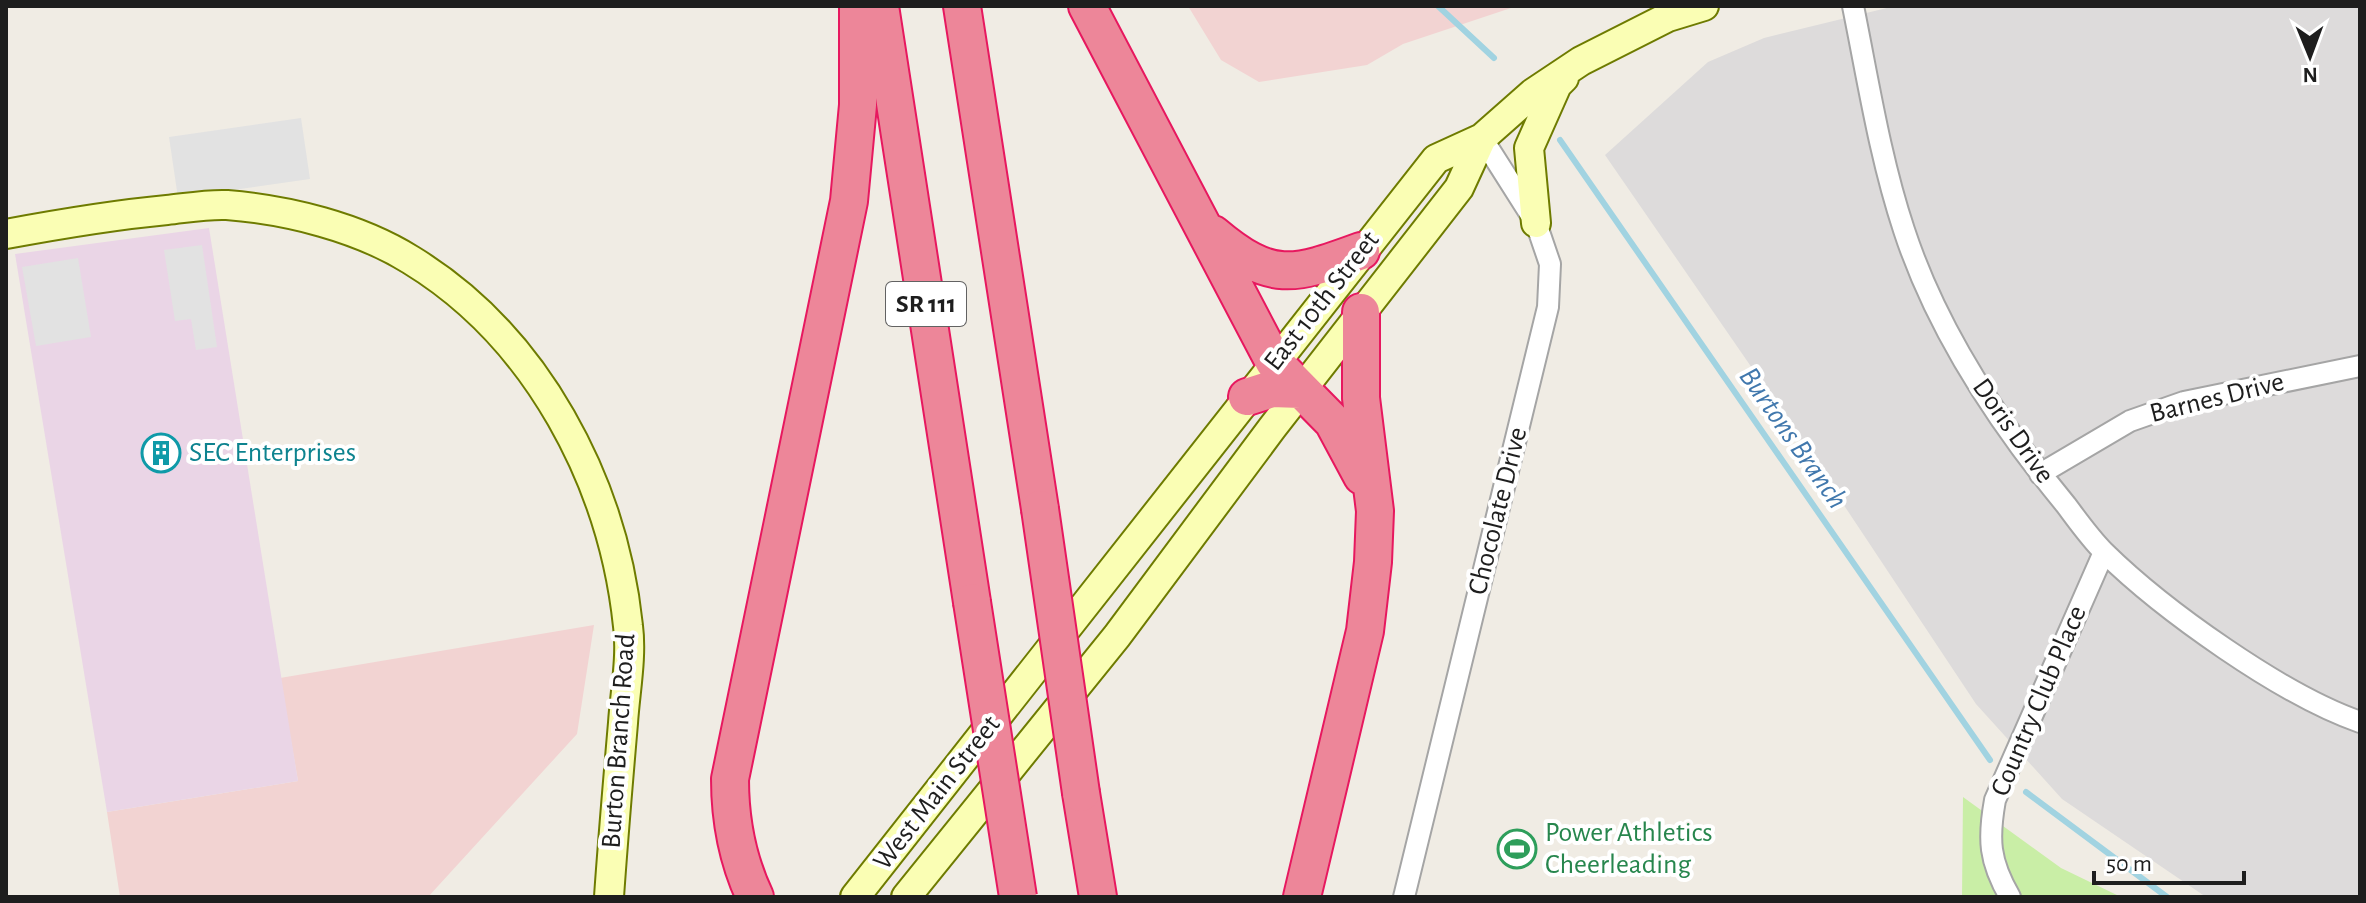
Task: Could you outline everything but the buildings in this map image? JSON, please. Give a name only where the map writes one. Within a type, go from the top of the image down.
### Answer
[{"type":"highway","points":[[755,897],[740,862],[730,815],[730,779],[849,201],[858,105],[858,6]]},
{"type":"highway","name":"SR 111","points":[[880,6],[1018,897]]},
{"type":"highway","name":"SR 111","points":[[962,6],[1098,897]]},
{"type":"highway","points":[[1087,6],[1206,227],[1274,362],[1345,440],[1375,511]]},
{"type":"highway","points":[[1206,227],[1242,259],[1261,267],[1284,271],[1306,270],[1361,251]]},
{"type":"highway","points":[[1302,897],[1365,631],[1375,511],[1361,398],[1361,312]]},
{"type":"highway","points":[[1247,397],[1272,389],[1301,390]]},
{"type":"main road","name":"East 10th Street","points":[[1019,690],[1436,159],[1482,138],[1533,93],[1581,61],[1668,17],[1704,6]]},
{"type":"main road","points":[[1536,223],[1529,148],[1557,85],[1581,61]]},
{"type":"main road","name":"East 10th Street","points":[[906,897],[1117,636],[1301,390],[1459,188],[1482,138]]},
{"type":"main road","name":"Burton Branch Road","points":[[6,234],[109,215],[225,205],[293,217],[362,236],[411,260],[491,325],[530,368],[566,423],[591,479],[622,586],[629,629],[609,897]]},
{"type":"main road","name":"West Main Street","points":[[855,897],[1019,690]]},
{"type":"street","name":"Doris Drive","points":[[1853,6],[1903,230],[1956,345],[1994,408],[2040,474],[2104,552],[2219,644],[2282,684],[2360,722]]},
{"type":"street","name":"Chocolate Drive","points":[[1404,897],[1548,307],[1550,264],[1536,223],[1482,138]]},
{"type":"street","name":"Barnes Drive","points":[[2040,474],[2130,421],[2184,402],[2360,366]]},
{"type":"street","name":"Country Club Place","points":[[2010,897],[1998,878],[1988,839],[1995,800],[2104,552]]},
{"type":"shaded area","points":[[1188,6],[1517,6],[1403,44],[1367,65],[1259,82],[1221,60]]},
{"type":"shaded area","points":[[1895,6],[2360,6],[2360,897],[2206,897],[2062,799],[1976,704],[1772,397],[1605,155],[1708,62],[1764,38]]},
{"type":"shaded area","points":[[301,118],[310,179],[178,198],[169,137]]},
{"type":"shaded area","points":[[209,228],[298,781],[107,812],[15,254]]},
{"type":"shaded area","points":[[202,245],[217,347],[196,350],[191,319],[175,321],[164,250]]},
{"type":"shaded area","points":[[78,258],[91,337],[36,346],[22,267]]},
{"type":"shaded area","points":[[594,625],[577,734],[428,897],[120,897],[107,812],[298,781],[280,678]]},
{"type":"green space","points":[[1963,797],[2061,868],[2121,897],[1962,897]]},
{"type":"waterway","name":"Burtons Branch","points":[[1438,6],[1494,58]]},
{"type":"waterway","name":"Burtons Branch","points":[[1560,140],[1990,760]]},
{"type":"waterway","name":"Burtons Branch","points":[[2026,792],[2167,897]]},
{"type":"place","name":"SEC Enterprises","points":[[161,453]]},
{"type":"place","name":"Power Athletics Cheerleading","points":[[1517,849]]}]
